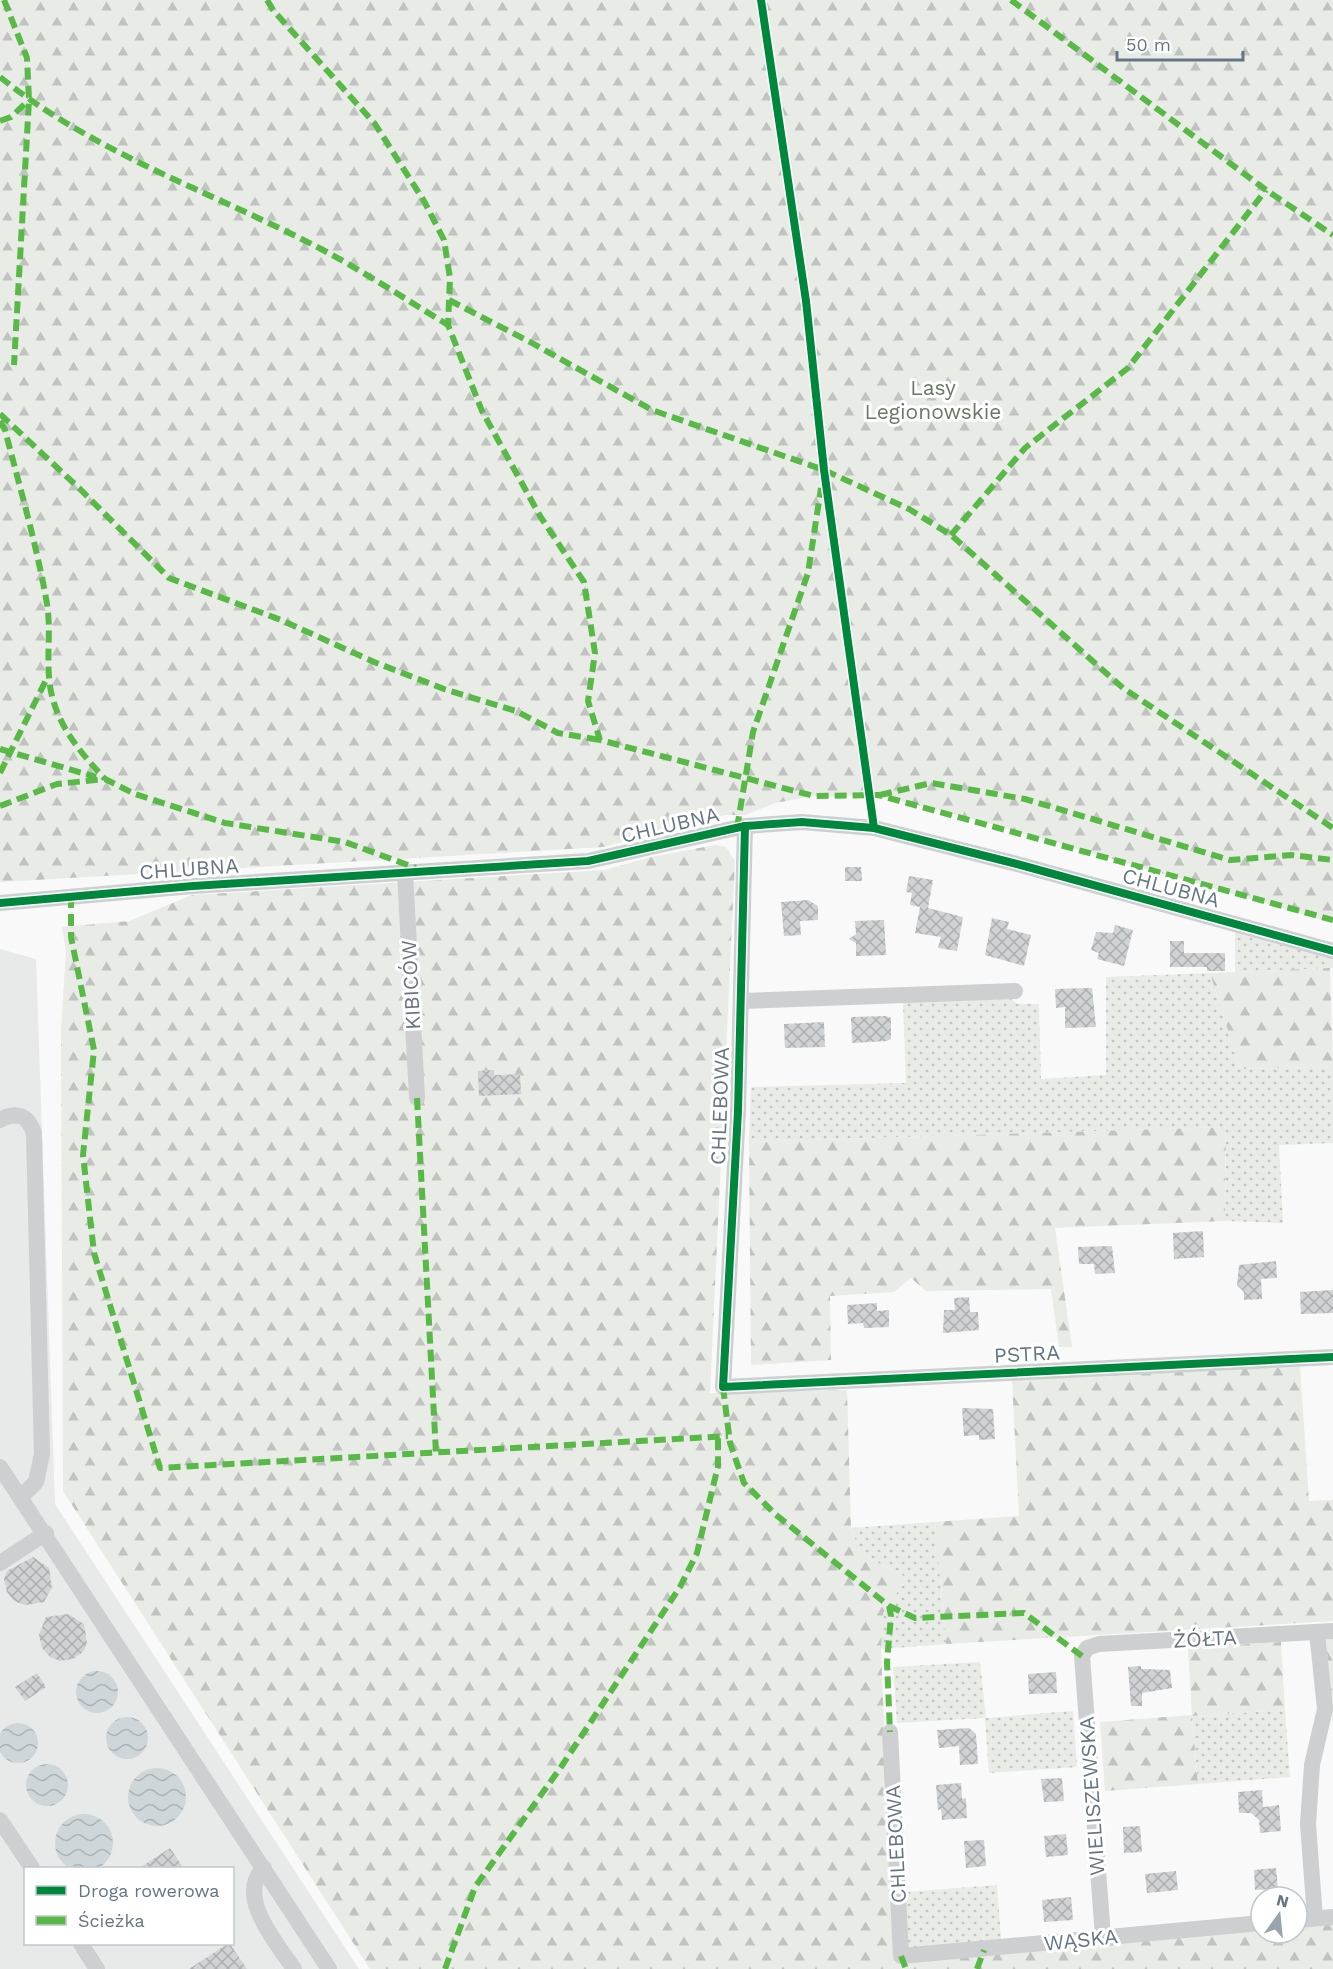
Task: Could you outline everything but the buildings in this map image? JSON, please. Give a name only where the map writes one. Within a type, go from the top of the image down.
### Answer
[{"type":"street","name":"CHLUBNA","points":[[0,903],[194,886],[588,861],[745,826],[802,822],[874,828],[1017,864],[1333,951]]},
{"type":"street","name":"CHLEBOWA","points":[[723,1387],[741,1001],[745,826]]},
{"type":"street","name":"KIBICÓW","points":[[405,872],[417,1098]]},
{"type":"street","points":[[741,1001],[1015,991]]},
{"type":"street","points":[[0,1120],[15,1114],[25,1117],[31,1123],[33,1134],[42,1454],[36,1482],[21,1497]]},
{"type":"street","name":"PSTRA","points":[[723,1387],[1333,1357]]},
{"type":"street","points":[[0,1467],[46,1533],[329,1969]]},
{"type":"street","points":[[0,1563],[46,1533]]},
{"type":"street","points":[[1315,1918],[1308,1824],[1312,1765],[1325,1709],[1325,1632]]},
{"type":"street","name":"ŻÓŁTA","points":[[1082,1656],[1087,1648],[1099,1644],[1325,1632]]},
{"type":"street","name":"WIELISZEWSKA","points":[[1082,1656],[1103,1937]]},
{"type":"street","name":"CHLEBOWA","points":[[890,1732],[901,1956]]},
{"type":"street","points":[[0,1820],[31,1867]]},
{"type":"street","points":[[264,1868],[256,1875],[254,1885],[257,1908],[294,1969]]},
{"type":"street","points":[[1309,1919],[1333,1917]]},
{"type":"street","name":"WĄSKA","points":[[901,1956],[1249,1924]]},
{"type":"street","points":[[82,1945],[97,1969]]},
{"type":"shaded area","points":[[0,949],[36,959],[55,1504],[359,1969],[0,1969]]},
{"type":"green space","name":"Lasy Legionowskie","points":[[0,0],[1333,0],[1333,923],[984,822],[878,795],[814,796],[775,803],[745,815],[725,815],[603,847],[0,882]]},
{"type":"green space","points":[[715,845],[726,847],[735,861],[710,1393],[847,1390],[851,1528],[861,1554],[907,1578],[883,1613],[881,1649],[894,1962],[1249,1930],[1249,1945],[1309,1945],[1309,1924],[1333,1922],[1333,1969],[370,1969],[63,1491],[61,1031],[66,951],[62,927],[129,921],[192,895],[605,870],[651,857]]},
{"type":"green space","points":[[1235,932],[1333,959],[1333,968],[1235,972]]},
{"type":"green space","points":[[1330,968],[1333,1067],[1240,1069],[1210,973]]},
{"type":"green space","points":[[1210,973],[1240,1069],[1333,1067],[1333,1143],[1279,1145],[1283,1223],[1225,1221],[1226,1127],[749,1142],[751,1087],[906,1083],[903,1002],[1011,999],[1017,1004],[1039,1004],[1041,1079],[1106,1075],[1106,977]]},
{"type":"green space","points":[[1226,1127],[1225,1221],[1055,1228],[1072,1347],[1059,1347],[1051,1289],[926,1291],[911,1278],[894,1292],[830,1296],[831,1360],[751,1365],[749,1142]]},
{"type":"green space","points":[[1300,1366],[1309,1501],[1333,1500],[1333,1621],[946,1644],[935,1522],[1019,1516],[1012,1380]]},
{"type":"green space","points":[[935,1522],[946,1644],[881,1649],[883,1613],[907,1578],[861,1554],[851,1528]]},
{"type":"green space","points":[[1326,1639],[1333,1639],[1333,1725]]},
{"type":"green space","points":[[1281,1642],[1285,1710],[1192,1716],[1198,1784],[1105,1791],[1100,1722],[1192,1715],[1188,1648]]},
{"type":"green space","points":[[980,1662],[986,1718],[1073,1711],[1077,1767],[989,1773],[985,1718],[897,1723],[893,1667]]},
{"type":"green space","points":[[1285,1710],[1290,1777],[1198,1784],[1192,1716]]},
{"type":"green space","points":[[997,1885],[1001,1939],[908,1949],[905,1892]]},
{"type":"water","points":[[97,1671],[112,1677],[118,1692],[112,1707],[97,1713],[82,1707],[76,1692],[82,1677]]},
{"type":"water","points":[[127,1717],[142,1723],[148,1738],[142,1753],[127,1759],[112,1753],[106,1738],[112,1723]]},
{"type":"water","points":[[10,1724],[26,1724],[37,1735],[37,1751],[26,1762],[10,1762],[-1,1751],[-1,1735]]},
{"type":"water","points":[[47,1764],[62,1770],[68,1785],[62,1800],[47,1806],[32,1800],[26,1785],[32,1770]]},
{"type":"water","points":[[151,1768],[163,1768],[178,1776],[186,1791],[186,1803],[178,1818],[163,1826],[151,1826],[136,1818],[128,1803],[128,1791],[136,1776]]},
{"type":"water","points":[[84,1814],[100,1819],[108,1827],[112,1837],[112,1849],[108,1859],[100,1867],[68,1867],[60,1859],[55,1843],[60,1827],[68,1819]]},
{"type":"marked path","points":[[4,0],[27,58],[29,100],[14,365]]},
{"type":"marked path","points":[[267,0],[273,10],[375,124],[424,201],[444,240],[450,278],[448,325],[482,411],[540,516],[584,582],[595,653],[588,701],[600,740],[814,796],[878,795],[1333,920]]},
{"type":"marked path","points":[[1011,0],[1266,190],[1333,235]]},
{"type":"marked path","points":[[0,77],[76,129],[116,151],[323,250],[448,325]]},
{"type":"marked path","points":[[0,121],[11,117],[29,100]]},
{"type":"marked path","points":[[951,535],[1025,448],[1128,368],[1266,190]]},
{"type":"marked path","points":[[449,300],[652,410],[824,470],[909,509],[951,535],[1123,688],[1333,828]]},
{"type":"marked path","points":[[0,414],[81,490],[169,578],[281,620],[374,662],[444,689],[516,711],[558,733],[600,740]]},
{"type":"marked path","points":[[0,421],[5,430],[43,582],[48,613],[49,677],[55,706],[76,745],[105,779]]},
{"type":"marked path","points":[[737,828],[753,732],[808,573],[821,488]]},
{"type":"marked path","points":[[0,773],[48,676]]},
{"type":"marked path","points":[[0,749],[96,777]]},
{"type":"marked path","points":[[0,806],[57,784],[105,779],[135,794],[225,823],[345,842],[416,868]]},
{"type":"marked path","points":[[880,795],[931,783],[1025,799],[1230,860],[1291,855],[1333,860]]},
{"type":"marked path","points":[[71,896],[71,937],[94,1050],[83,1155],[94,1253],[160,1468],[728,1436]]},
{"type":"marked path","points":[[417,1098],[436,1453]]},
{"type":"marked path","points":[[723,1387],[730,1443],[744,1483],[775,1514],[889,1606],[891,1616],[887,1662],[890,1732]]},
{"type":"marked path","points":[[445,1969],[475,1887],[561,1767],[680,1587],[697,1553],[718,1466],[718,1436]]},
{"type":"marked path","points":[[889,1606],[915,1618],[1024,1613],[1082,1656]]},
{"type":"marked path","points":[[977,1969],[984,1950]]},
{"type":"marked path","points":[[901,1956],[906,1969]]},
{"type":"cycle path","points":[[761,0],[806,301],[824,470],[874,828]]},
{"type":"cycle path","points":[[0,903],[193,886],[588,861],[745,826],[802,822],[874,828],[1017,864],[1333,951]]},
{"type":"cycle path","points":[[745,826],[738,1111],[723,1387],[1333,1357]]}]
